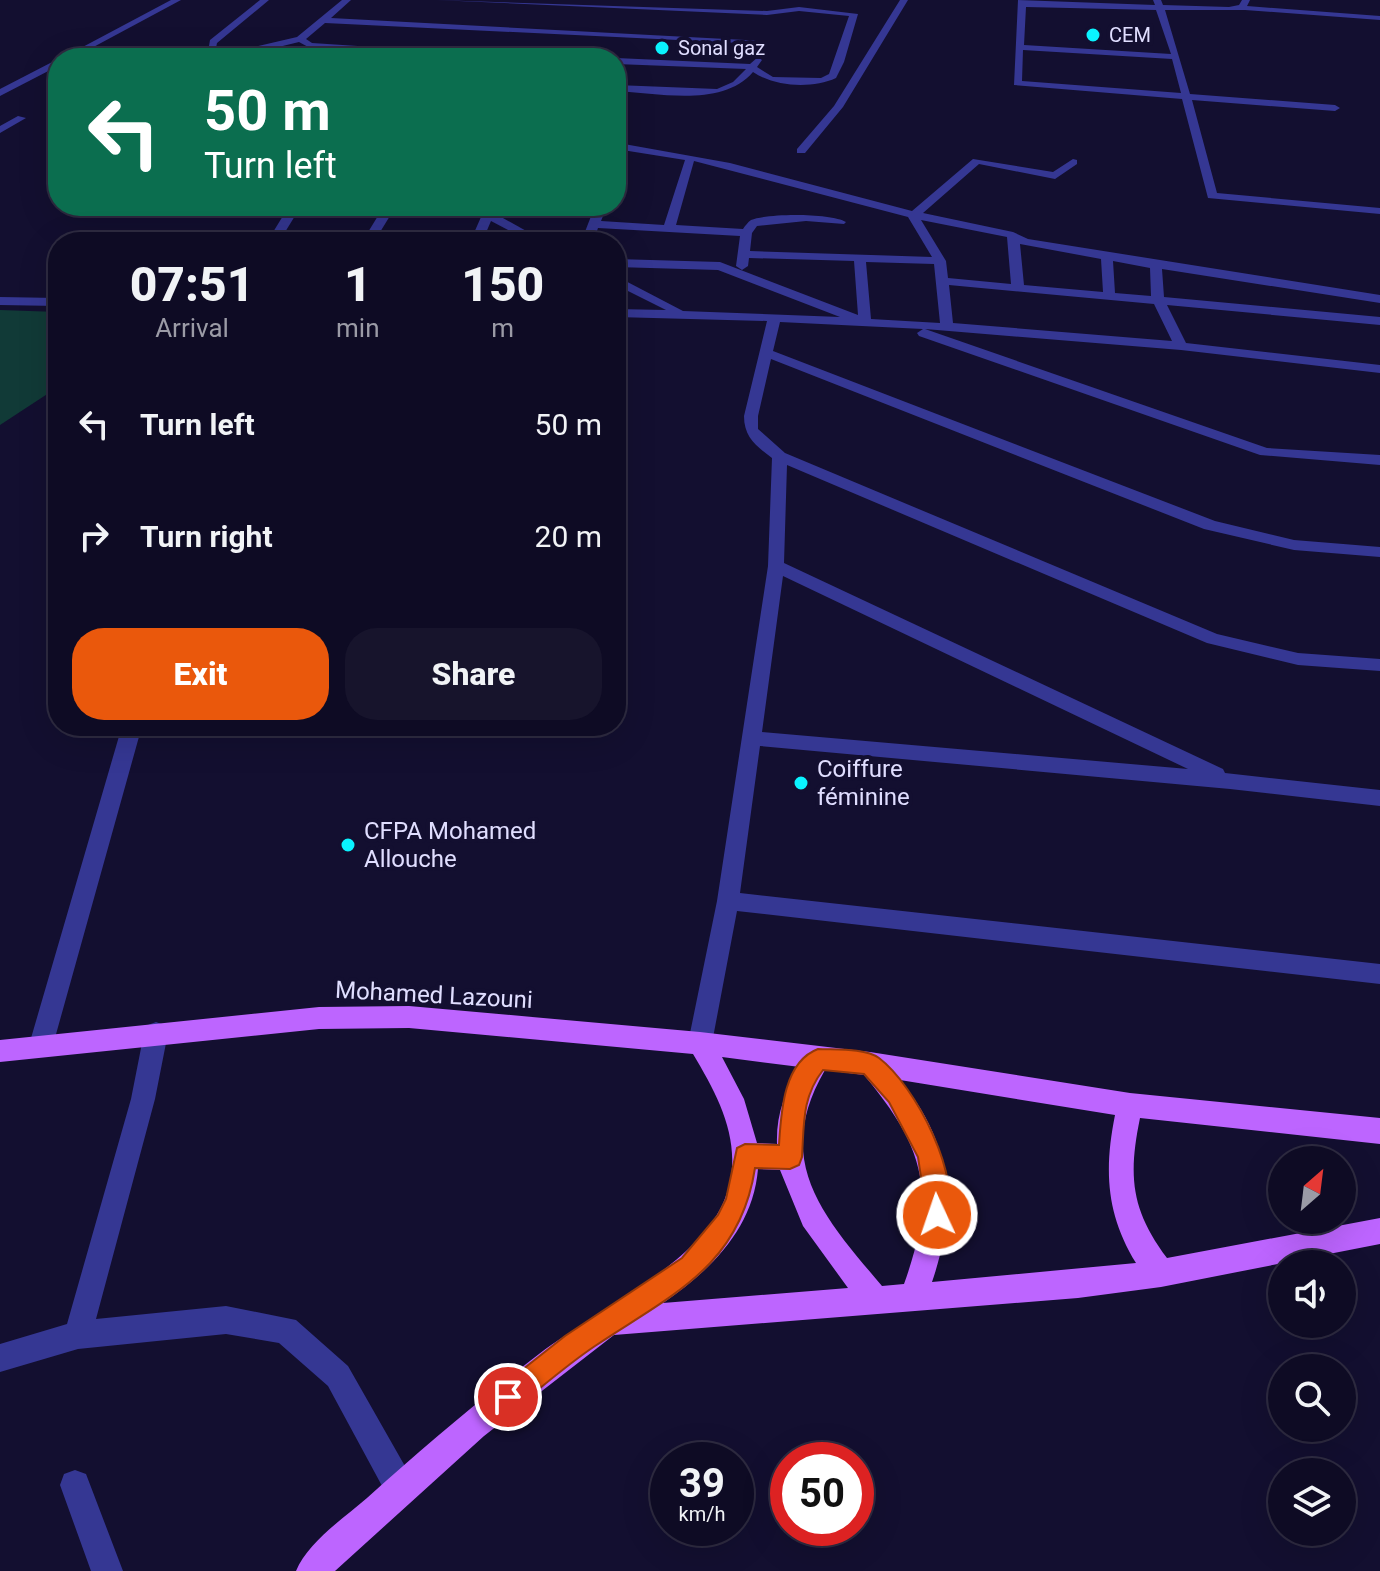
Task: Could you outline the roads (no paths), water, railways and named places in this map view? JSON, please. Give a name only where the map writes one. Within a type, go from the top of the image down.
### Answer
[{"type":"main road","name":"Mohamed Lazouni","points":[[0,1051],[319,1018],[409,1017],[700,1043],[870,1064],[1130,1105],[1380,1131]]},
{"type":"main road","points":[[312,1571],[399,1486],[530,1379],[610,1321],[668,1284],[691,1267],[709,1248],[738,1201],[745,1156],[740,1117],[700,1043]]},
{"type":"main road","points":[[818,1059],[802,1080],[793,1103],[790,1157],[800,1196],[820,1233],[876,1300]]},
{"type":"main road","points":[[870,1064],[909,1111],[935,1174],[937,1215],[928,1261],[913,1298]]},
{"type":"main road","points":[[1130,1105],[1121,1145],[1119,1196],[1133,1234],[1161,1273]]},
{"type":"main road","points":[[745,1156],[790,1157]]},
{"type":"main road","points":[[610,1321],[1078,1284],[1161,1273],[1380,1231]]},
{"type":"street","points":[[85,48],[177,0]]},
{"type":"street","points":[[212,48],[213,42],[265,0]]},
{"type":"street","points":[[262,48],[300,39],[347,0]]},
{"type":"street","points":[[440,0],[767,13],[783,9],[840,11],[854,14],[855,19],[833,76],[822,81],[771,80],[752,67],[626,61]]},
{"type":"street","points":[[626,88],[717,92],[732,88],[758,61],[767,13],[762,0]]},
{"type":"street","points":[[801,151],[838,107],[904,0]]},
{"type":"street","points":[[1211,0],[1241,10]]},
{"type":"street","points":[[1241,10],[1246,0]]},
{"type":"street","points":[[1335,108],[1023,85],[1016,79],[1022,2],[1158,3],[1380,18]]},
{"type":"street","points":[[1158,3],[1176,57],[1212,196],[1380,211]]},
{"type":"street","points":[[324,20],[760,41]]},
{"type":"street","points":[[300,39],[310,45],[362,48]]},
{"type":"street","points":[[1018,47],[1176,57]]},
{"type":"street","points":[[0,93],[48,67]]},
{"type":"street","points":[[0,130],[21,118]]},
{"type":"street","points":[[626,149],[665,152],[728,165],[913,215],[1013,235],[1025,242],[1380,299]]},
{"type":"street","points":[[669,228],[690,159]]},
{"type":"street","points":[[913,215],[929,206],[959,171],[977,161],[1055,176],[1073,162]]},
{"type":"street","points":[[913,215],[940,261],[947,328]]},
{"type":"street","points":[[497,216],[524,232]]},
{"type":"street","points":[[591,232],[598,216]]},
{"type":"street","points":[[740,274],[746,254],[746,233],[753,223],[806,218],[840,222]]},
{"type":"street","points":[[595,224],[746,233]]},
{"type":"street","points":[[1013,235],[1018,288]]},
{"type":"street","points":[[746,254],[940,261]]},
{"type":"street","points":[[1107,256],[1109,296]]},
{"type":"street","points":[[860,260],[865,322]]},
{"type":"street","points":[[626,263],[720,266],[865,322]]},
{"type":"street","points":[[1156,265],[1153,283],[1181,346]]},
{"type":"street","points":[[943,281],[1380,321]]},
{"type":"street","points":[[626,285],[684,315]]},
{"type":"street","points":[[0,301],[48,302]]},
{"type":"street","points":[[626,313],[898,324],[1181,346],[1380,370]]},
{"type":"street","points":[[775,317],[751,416],[751,430],[763,444],[780,456],[1213,639],[1298,659],[1380,665]]},
{"type":"street","points":[[898,324],[1265,452],[1380,460]]},
{"type":"street","points":[[767,353],[1210,525],[1294,545],[1380,552]]},
{"type":"street","points":[[700,1043],[728,901],[776,566],[780,456]]},
{"type":"street","points":[[776,566],[1230,781]]},
{"type":"street","points":[[41,1045],[129,736]]},
{"type":"street","points":[[749,738],[1230,781],[1380,798]]},
{"type":"street","points":[[728,901],[1380,974]]},
{"type":"street","points":[[78,1335],[143,1099],[156,1033]]},
{"type":"street","points":[[0,1358],[78,1335],[226,1320],[286,1330],[338,1376],[399,1486]]},
{"type":"street","points":[[75,1485],[107,1571]]},
{"type":"place","name":"CEM","points":[[1093,35]]},
{"type":"place","name":"Sonal gaz","points":[[662,48]]},
{"type":"place","name":"Coiffure féminine","points":[[801,783]]},
{"type":"place","name":"CFPA Mohamed Allouche","points":[[348,845]]}]
